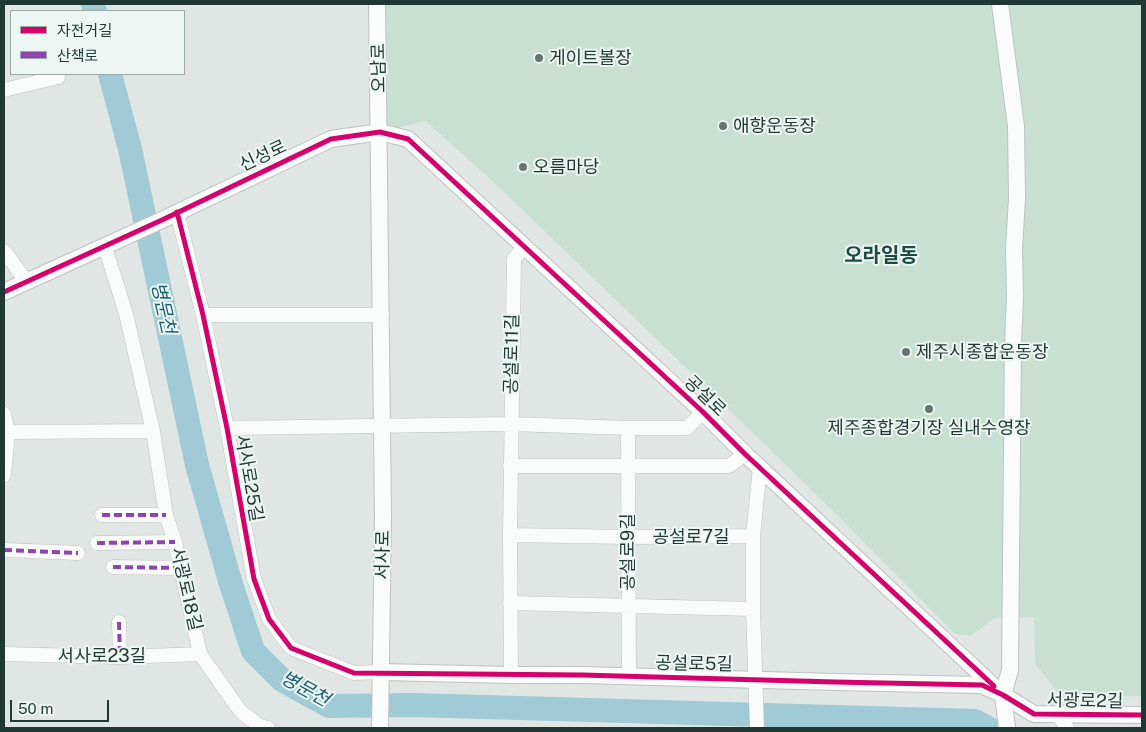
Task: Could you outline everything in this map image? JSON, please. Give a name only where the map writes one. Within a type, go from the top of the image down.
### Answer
[{"type":"street","name":"오남로","points":[[378,4],[380,132]]},
{"type":"street","points":[[1000,4],[1016,126],[1010,670],[1003,695],[1007,727]]},
{"type":"street","points":[[4,90],[58,78]]},
{"type":"street","name":"신성로","points":[[109,245],[331,139],[380,132]]},
{"type":"street","name":"공설로","points":[[380,132],[408,139],[704,412],[745,454],[1003,695]]},
{"type":"street","name":"서사로","points":[[380,132],[382,315],[380,728]]},
{"type":"street","name":"서사로25길","points":[[178,212],[203,315],[254,580],[269,619],[291,648],[354,673],[381,678]]},
{"type":"street","points":[[4,292],[109,245]]},
{"type":"street","name":"서광로18길","points":[[109,245],[153,431],[166,515],[175,542],[200,654],[241,712],[263,728]]},
{"type":"street","name":"공설로11길","points":[[511,675],[510,466],[514,259],[524,246]]},
{"type":"street","points":[[4,251],[27,282]]},
{"type":"street","points":[[203,315],[382,315]]},
{"type":"street","points":[[226,428],[511,424],[687,428],[704,412]]},
{"type":"street","points":[[4,414],[8,432],[4,475]]},
{"type":"street","name":"공설로9길","points":[[628,428],[629,676]]},
{"type":"street","points":[[8,432],[153,431]]},
{"type":"street","points":[[510,466],[729,466],[745,454]]},
{"type":"street","name":"공설로7길","points":[[757,728],[753,609],[753,536],[760,467]]},
{"type":"street","points":[[102,515],[166,515]]},
{"type":"street","points":[[510,535],[628,537]]},
{"type":"street","name":"공설로7길","points":[[628,537],[753,536]]},
{"type":"street","points":[[97,543],[175,542]]},
{"type":"street","points":[[4,550],[78,552]]},
{"type":"street","points":[[113,567],[181,568]]},
{"type":"street","points":[[510,603],[753,609]]},
{"type":"street","points":[[119,622],[120,657]]},
{"type":"street","name":"서사로23길","points":[[4,654],[120,657],[200,654]]},
{"type":"street","name":"공설로5길","points":[[381,678],[582,675],[629,676],[755,685],[982,684],[1003,695]]},
{"type":"street","name":"서광로2길","points":[[1003,695],[1034,714],[1063,722],[1142,715]]},
{"type":"green space","name":"제주시종합운동장","points":[[377,4],[1142,4],[1142,696],[1062,697],[1035,664],[1034,617],[995,618],[970,636],[955,634],[711,392],[503,191],[426,121],[380,132]]},
{"type":"waterway","name":"병문천","points":[[93,4],[95,10]]},
{"type":"waterway","name":"병문천","points":[[110,75],[130,149],[197,465],[230,581],[253,651],[282,680],[329,706],[413,705],[975,721],[988,728]]},
{"type":"marked path","points":[[102,515],[166,515]]},
{"type":"marked path","points":[[97,543],[175,542]]},
{"type":"marked path","points":[[4,550],[78,553]]},
{"type":"marked path","points":[[113,567],[181,568]]},
{"type":"marked path","points":[[119,622],[120,657]]},
{"type":"cycle path","points":[[4,292],[162,220],[331,139],[380,132],[408,139],[703,412],[745,454],[994,686]]},
{"type":"cycle path","points":[[177,212],[203,315],[227,428],[254,579],[269,619],[291,648],[354,673],[582,675],[982,685],[1034,714],[1142,715]]},
{"type":"place","name":"게이트볼장","points":[[539,58]]},
{"type":"place","name":"애향운동장","points":[[723,126]]},
{"type":"place","name":"오름마당","points":[[523,167]]},
{"type":"place","name":"제주시종합운동장","points":[[906,352]]},
{"type":"place","name":"제주종합경기장 실내수영장","points":[[929,409]]},
{"type":"district","name":"오라일동","points":[[881,256]]}]
